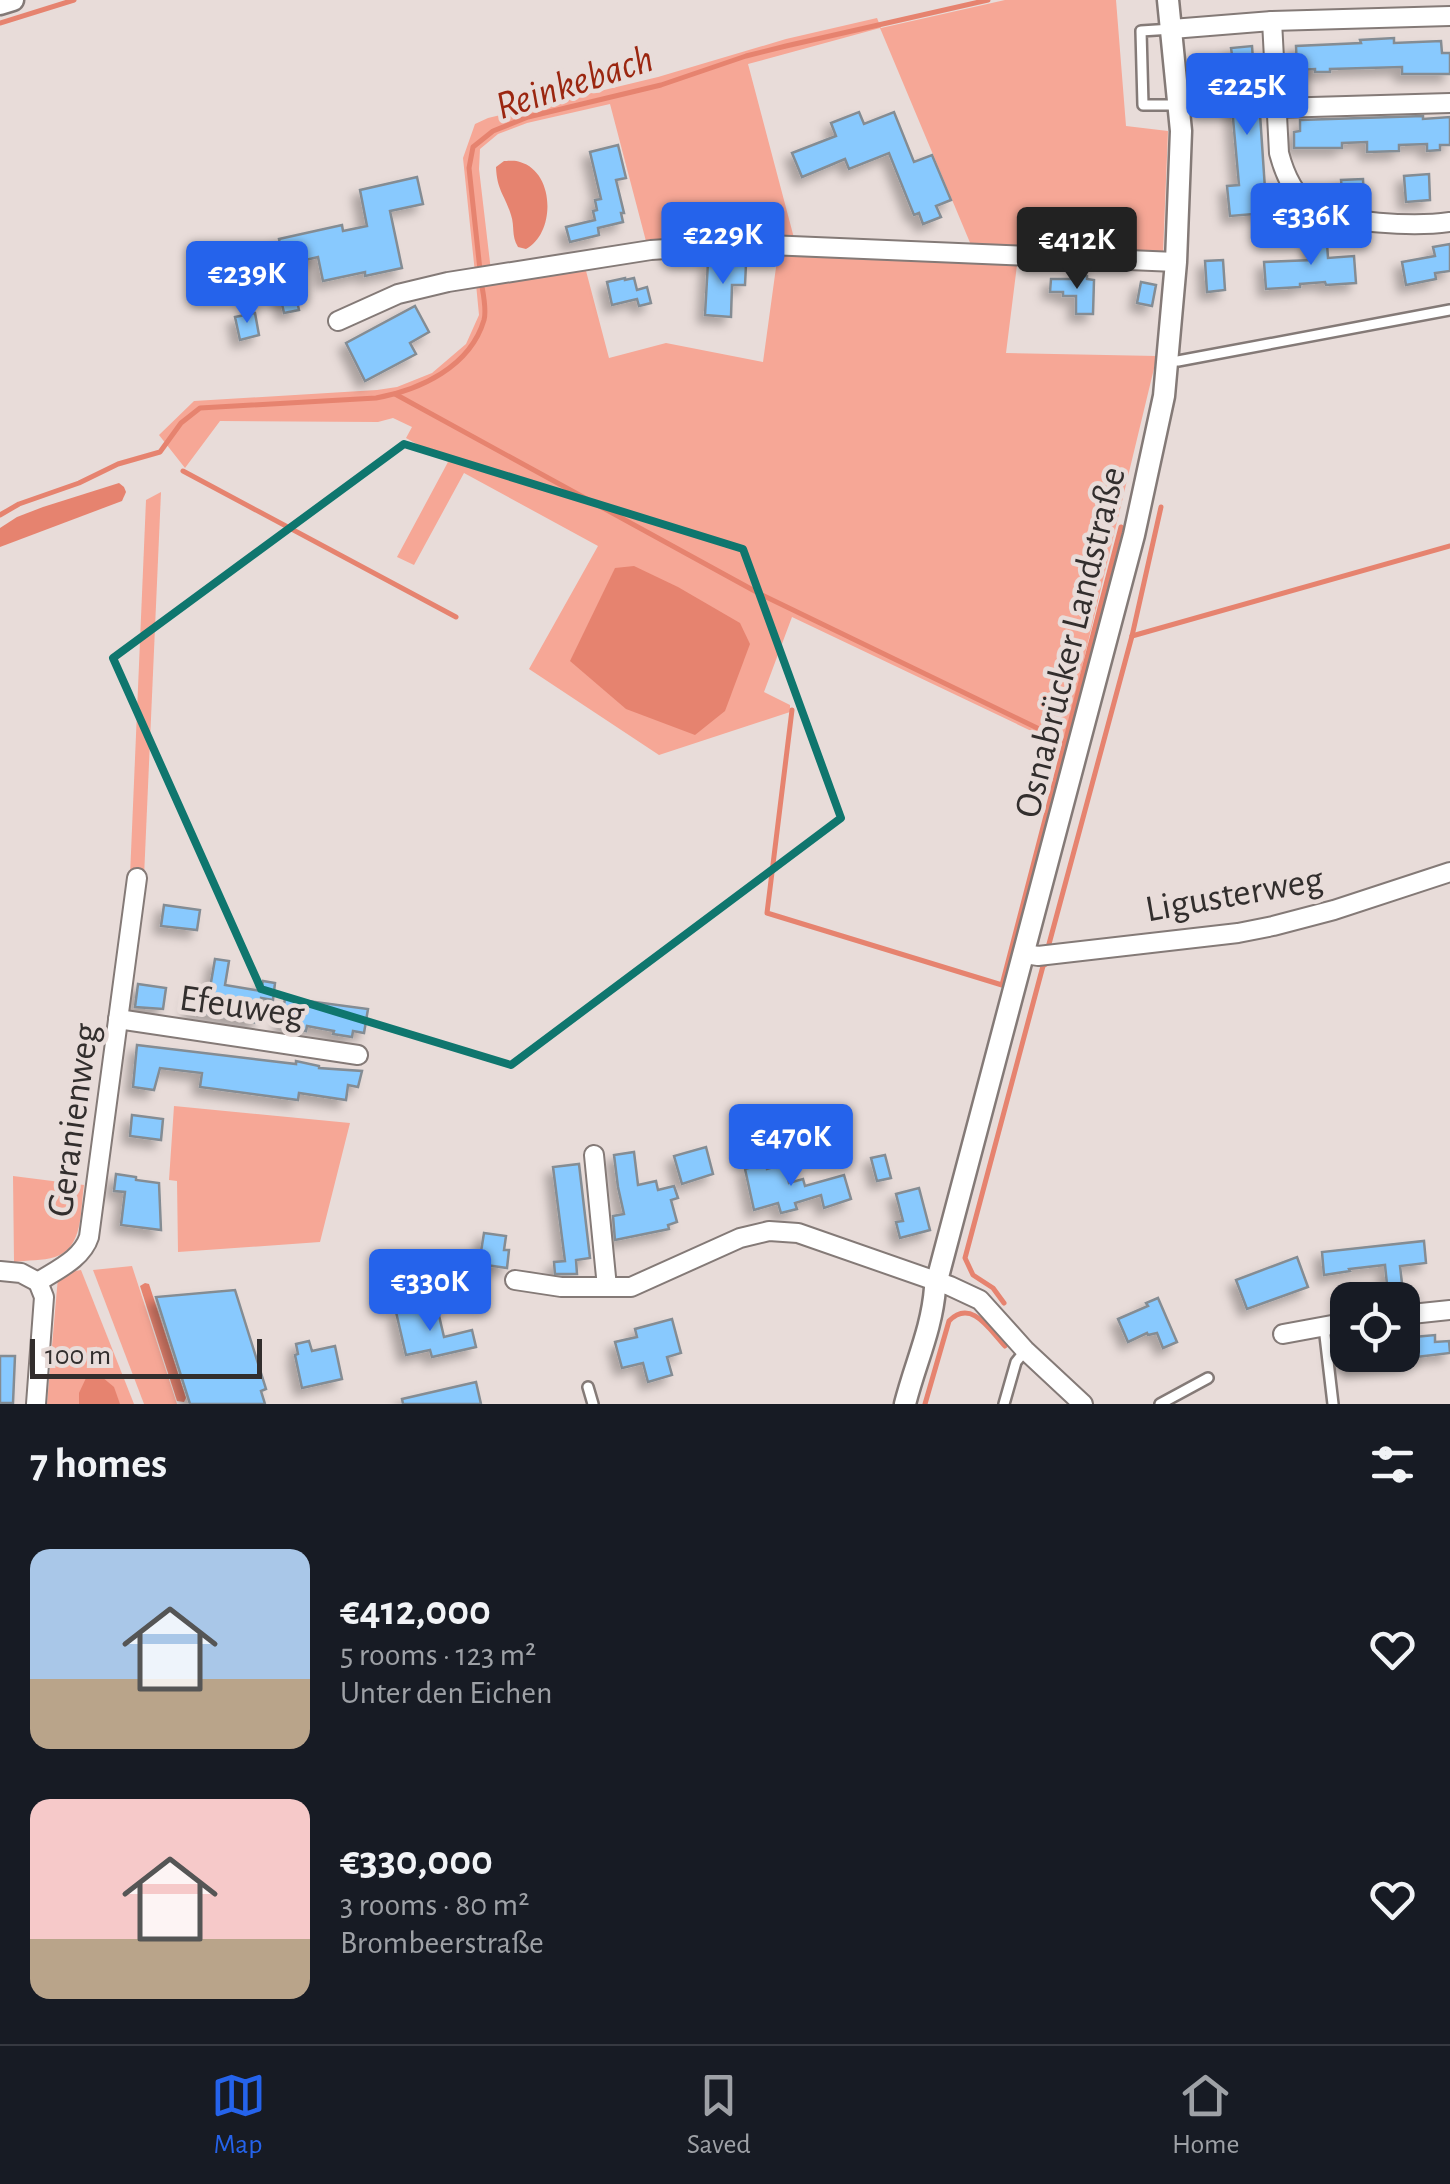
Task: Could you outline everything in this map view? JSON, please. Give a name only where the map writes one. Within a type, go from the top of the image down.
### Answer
[{"type":"street","points":[[0,4],[12,0]]},
{"type":"street","name":"Osnabrücker Landstraße","points":[[905,1404],[912,1379],[918,1320],[936,1285],[1025,954],[1134,536],[1161,414],[1176,262],[1181,131],[1168,0]]},
{"type":"street","points":[[1172,29],[1272,21],[1450,16]]},
{"type":"street","points":[[1272,21],[1279,153],[1292,186],[1308,204],[1330,215],[1371,222],[1450,222]]},
{"type":"street","points":[[1277,108],[1450,102]]},
{"type":"street","points":[[338,321],[398,294],[650,250],[745,244],[1176,262]]},
{"type":"street","name":"Ligusterweg","points":[[1025,954],[1038,956],[1272,926],[1450,872]]},
{"type":"street","name":"Geranienweg","points":[[38,1282],[78,1255],[87,1244],[137,878]]},
{"type":"street","name":"Efeuweg","points":[[118,1019],[358,1055]]},
{"type":"street","points":[[594,1155],[607,1287]]},
{"type":"street","points":[[515,1280],[560,1287],[632,1287],[740,1238],[768,1230],[798,1233],[980,1300],[1083,1404]]},
{"type":"street","points":[[0,1271],[20,1273],[38,1282],[44,1297],[36,1404]]},
{"type":"street","points":[[1420,1314],[1450,1310]]},
{"type":"street","points":[[1282,1334],[1330,1324]]},
{"type":"lane","points":[[1172,29],[1141,31],[1143,105],[1180,105]]},
{"type":"lane","points":[[1167,361],[1450,310]]},
{"type":"lane","points":[[1324,1325],[1333,1404]]},
{"type":"lane","points":[[1004,1404],[1016,1362],[1026,1350]]},
{"type":"lane","points":[[1160,1404],[1208,1378]]},
{"type":"lane","points":[[588,1386],[592,1404]]},
{"type":"highlighted area","points":[[404,444],[743,549],[841,818],[511,1065],[261,989],[113,658]]},
{"type":"shaded area","points":[[1005,0],[1116,0],[1126,126],[1168,131],[1163,253],[971,245],[880,28],[748,64],[794,238],[647,245],[610,104],[527,123],[498,134],[480,149],[491,271],[475,273],[463,158],[475,124],[786,39],[877,18],[881,28]]},
{"type":"shaded area","points":[[504,161],[518,161],[532,168],[545,190],[547,217],[543,230],[526,249],[516,243],[511,215],[498,182],[496,167]]},
{"type":"shaded area","points":[[778,253],[1017,265],[1006,353],[1157,356],[1063,746],[792,617],[764,692],[790,705],[790,712],[659,755],[529,669],[598,546],[464,473],[414,565],[397,557],[448,462],[406,438],[412,427],[393,418],[378,422],[220,421],[185,468],[159,435],[194,401],[397,387],[432,373],[466,344],[479,315],[476,284],[585,267],[609,358],[666,343],[763,362]]},
{"type":"shaded area","points":[[119,483],[126,492],[122,501],[0,547],[0,528],[17,517]]},
{"type":"shaded area","points":[[161,492],[144,877],[130,876],[146,500]]},
{"type":"shaded area","points":[[634,566],[740,623],[750,644],[725,711],[695,735],[626,709],[570,661],[615,568]]},
{"type":"shaded area","points":[[174,1106],[350,1123],[320,1242],[178,1252],[177,1181],[169,1180]]},
{"type":"shaded area","points":[[13,1176],[84,1185],[79,1227],[64,1252],[50,1258],[14,1262]]},
{"type":"shaded area","points":[[132,1266],[177,1404],[144,1404],[93,1270]]},
{"type":"shaded area","points":[[81,1270],[134,1404],[47,1404],[58,1277]]},
{"type":"shaded area","points":[[149,1284],[186,1398],[184,1402],[177,1401],[140,1286]]},
{"type":"shaded area","points":[[102,1377],[114,1387],[120,1404],[79,1404],[86,1378]]},
{"type":"building","points":[[1394,38],[1394,43],[1441,41],[1442,53],[1450,53],[1450,74],[1402,74],[1402,67],[1297,70],[1296,46]]},
{"type":"building","points":[[1252,46],[1265,189],[1270,189],[1271,201],[1265,201],[1266,213],[1230,216],[1227,186],[1239,185],[1230,85],[1231,48]]},
{"type":"building","points":[[859,112],[864,124],[894,112],[914,162],[932,155],[951,200],[936,206],[941,217],[923,224],[919,213],[914,215],[889,153],[849,169],[845,159],[802,177],[792,153],[836,136],[831,123]]},
{"type":"building","points":[[1450,117],[1450,145],[1427,151],[1427,144],[1399,145],[1399,151],[1367,152],[1367,142],[1342,143],[1342,148],[1294,148],[1294,132],[1300,131],[1300,120]]},
{"type":"building","points":[[618,145],[626,178],[616,180],[623,222],[598,228],[599,235],[570,242],[566,227],[595,220],[595,200],[601,199],[590,152]]},
{"type":"building","points":[[1429,174],[1430,200],[1406,202],[1404,176]]},
{"type":"building","points":[[417,177],[423,204],[390,211],[402,268],[323,281],[318,257],[284,265],[279,239],[342,225],[343,231],[367,226],[360,190]]},
{"type":"building","points":[[1363,179],[1364,201],[1333,202],[1333,190],[1342,190],[1341,180]]},
{"type":"building","points":[[1326,229],[1328,258],[1354,256],[1356,283],[1325,282],[1266,289],[1264,262],[1312,260],[1310,230]]},
{"type":"building","points":[[1450,244],[1450,271],[1435,273],[1436,279],[1406,285],[1402,262],[1435,256],[1433,247]]},
{"type":"building","points":[[1223,260],[1225,290],[1207,292],[1205,261]]},
{"type":"building","points":[[708,262],[746,264],[745,285],[732,285],[731,317],[705,315]]},
{"type":"building","points":[[1071,276],[1094,280],[1093,314],[1076,314],[1076,296],[1050,292],[1051,279]]},
{"type":"building","points":[[634,278],[637,290],[647,287],[651,303],[639,306],[637,299],[612,305],[607,282]]},
{"type":"building","points":[[1141,282],[1156,285],[1152,306],[1137,303]]},
{"type":"building","points":[[293,283],[299,310],[284,313],[278,286]]},
{"type":"building","points":[[415,306],[429,332],[410,343],[416,354],[365,381],[346,343]]},
{"type":"building","points":[[255,313],[259,335],[240,340],[235,317]]},
{"type":"building","points":[[164,905],[200,910],[197,930],[161,926]]},
{"type":"building","points":[[215,959],[229,961],[225,985],[261,991],[263,981],[275,983],[273,1000],[261,998],[258,1023],[190,1011],[193,992],[209,994]]},
{"type":"building","points":[[138,984],[166,988],[163,1009],[135,1007]]},
{"type":"building","points":[[285,998],[368,1009],[364,1033],[353,1031],[352,1037],[307,1026],[306,1031],[281,1027]]},
{"type":"building","points":[[137,1045],[362,1071],[358,1087],[348,1085],[346,1100],[299,1093],[298,1100],[200,1087],[202,1073],[160,1068],[154,1090],[133,1087]]},
{"type":"building","points":[[132,1115],[163,1119],[161,1140],[130,1136]]},
{"type":"building","points":[[706,1147],[713,1174],[682,1184],[674,1156]]},
{"type":"building","points":[[634,1152],[638,1185],[656,1181],[658,1190],[674,1186],[678,1198],[671,1200],[677,1222],[668,1225],[669,1229],[615,1240],[613,1216],[624,1214],[614,1155]]},
{"type":"building","points":[[885,1155],[891,1178],[877,1181],[871,1158]]},
{"type":"building","points":[[766,1163],[767,1169],[784,1164],[789,1183],[803,1179],[805,1186],[844,1175],[851,1199],[824,1208],[821,1195],[795,1203],[797,1209],[781,1213],[778,1203],[754,1210],[745,1169]]},
{"type":"building","points":[[579,1164],[590,1258],[576,1260],[577,1274],[555,1274],[554,1262],[565,1261],[553,1167]]},
{"type":"building","points":[[116,1174],[159,1183],[161,1230],[121,1225],[125,1192],[114,1191]]},
{"type":"building","points":[[919,1188],[930,1230],[900,1238],[896,1222],[903,1221],[896,1194]]},
{"type":"building","points":[[484,1233],[506,1236],[507,1268],[479,1264]]},
{"type":"building","points":[[1424,1241],[1426,1263],[1400,1266],[1402,1282],[1387,1282],[1385,1265],[1324,1275],[1322,1252]]},
{"type":"building","points":[[1297,1257],[1308,1287],[1247,1309],[1236,1280]]},
{"type":"building","points":[[235,1290],[266,1389],[261,1391],[265,1404],[190,1404],[156,1297]]},
{"type":"building","points":[[1158,1298],[1177,1342],[1163,1348],[1157,1333],[1147,1333],[1128,1342],[1118,1319]]},
{"type":"building","points":[[437,1307],[444,1337],[472,1330],[476,1347],[432,1357],[430,1350],[406,1355],[396,1312]]},
{"type":"building","points":[[672,1319],[681,1353],[667,1357],[672,1375],[648,1382],[643,1363],[622,1368],[615,1342],[637,1337],[635,1329]]},
{"type":"building","points":[[1435,1335],[1435,1342],[1449,1341],[1450,1353],[1420,1357],[1420,1336]]},
{"type":"building","points":[[309,1341],[312,1351],[335,1346],[342,1379],[302,1388],[296,1344]]},
{"type":"building","points":[[0,1356],[15,1356],[13,1403],[0,1403]]},
{"type":"building","points":[[476,1382],[481,1404],[403,1404],[402,1399]]},
{"type":"waterway","points":[[0,23],[74,0]]},
{"type":"waterway","name":"Reinkebach","points":[[480,270],[469,168],[473,147],[493,131],[528,117],[661,85],[746,56],[988,0]]},
{"type":"waterway","name":"Reinkebach","points":[[0,515],[118,464],[160,452],[181,423],[200,408],[376,398],[426,382],[455,363],[477,337],[485,316],[481,281]]},
{"type":"waterway","points":[[395,394],[762,595],[1066,742]]},
{"type":"waterway","points":[[183,471],[456,617]]},
{"type":"waterway","points":[[1049,944],[1132,636],[1161,507]]},
{"type":"waterway","points":[[792,710],[767,913],[1002,985],[1121,527]]},
{"type":"waterway","points":[[1132,636],[1450,546]]},
{"type":"waterway","points":[[1004,1303],[993,1288],[973,1275],[965,1258],[1043,966],[1049,962]]},
{"type":"waterway","points":[[925,1404],[949,1321],[957,1315],[965,1313],[980,1319],[1005,1346]]}]
